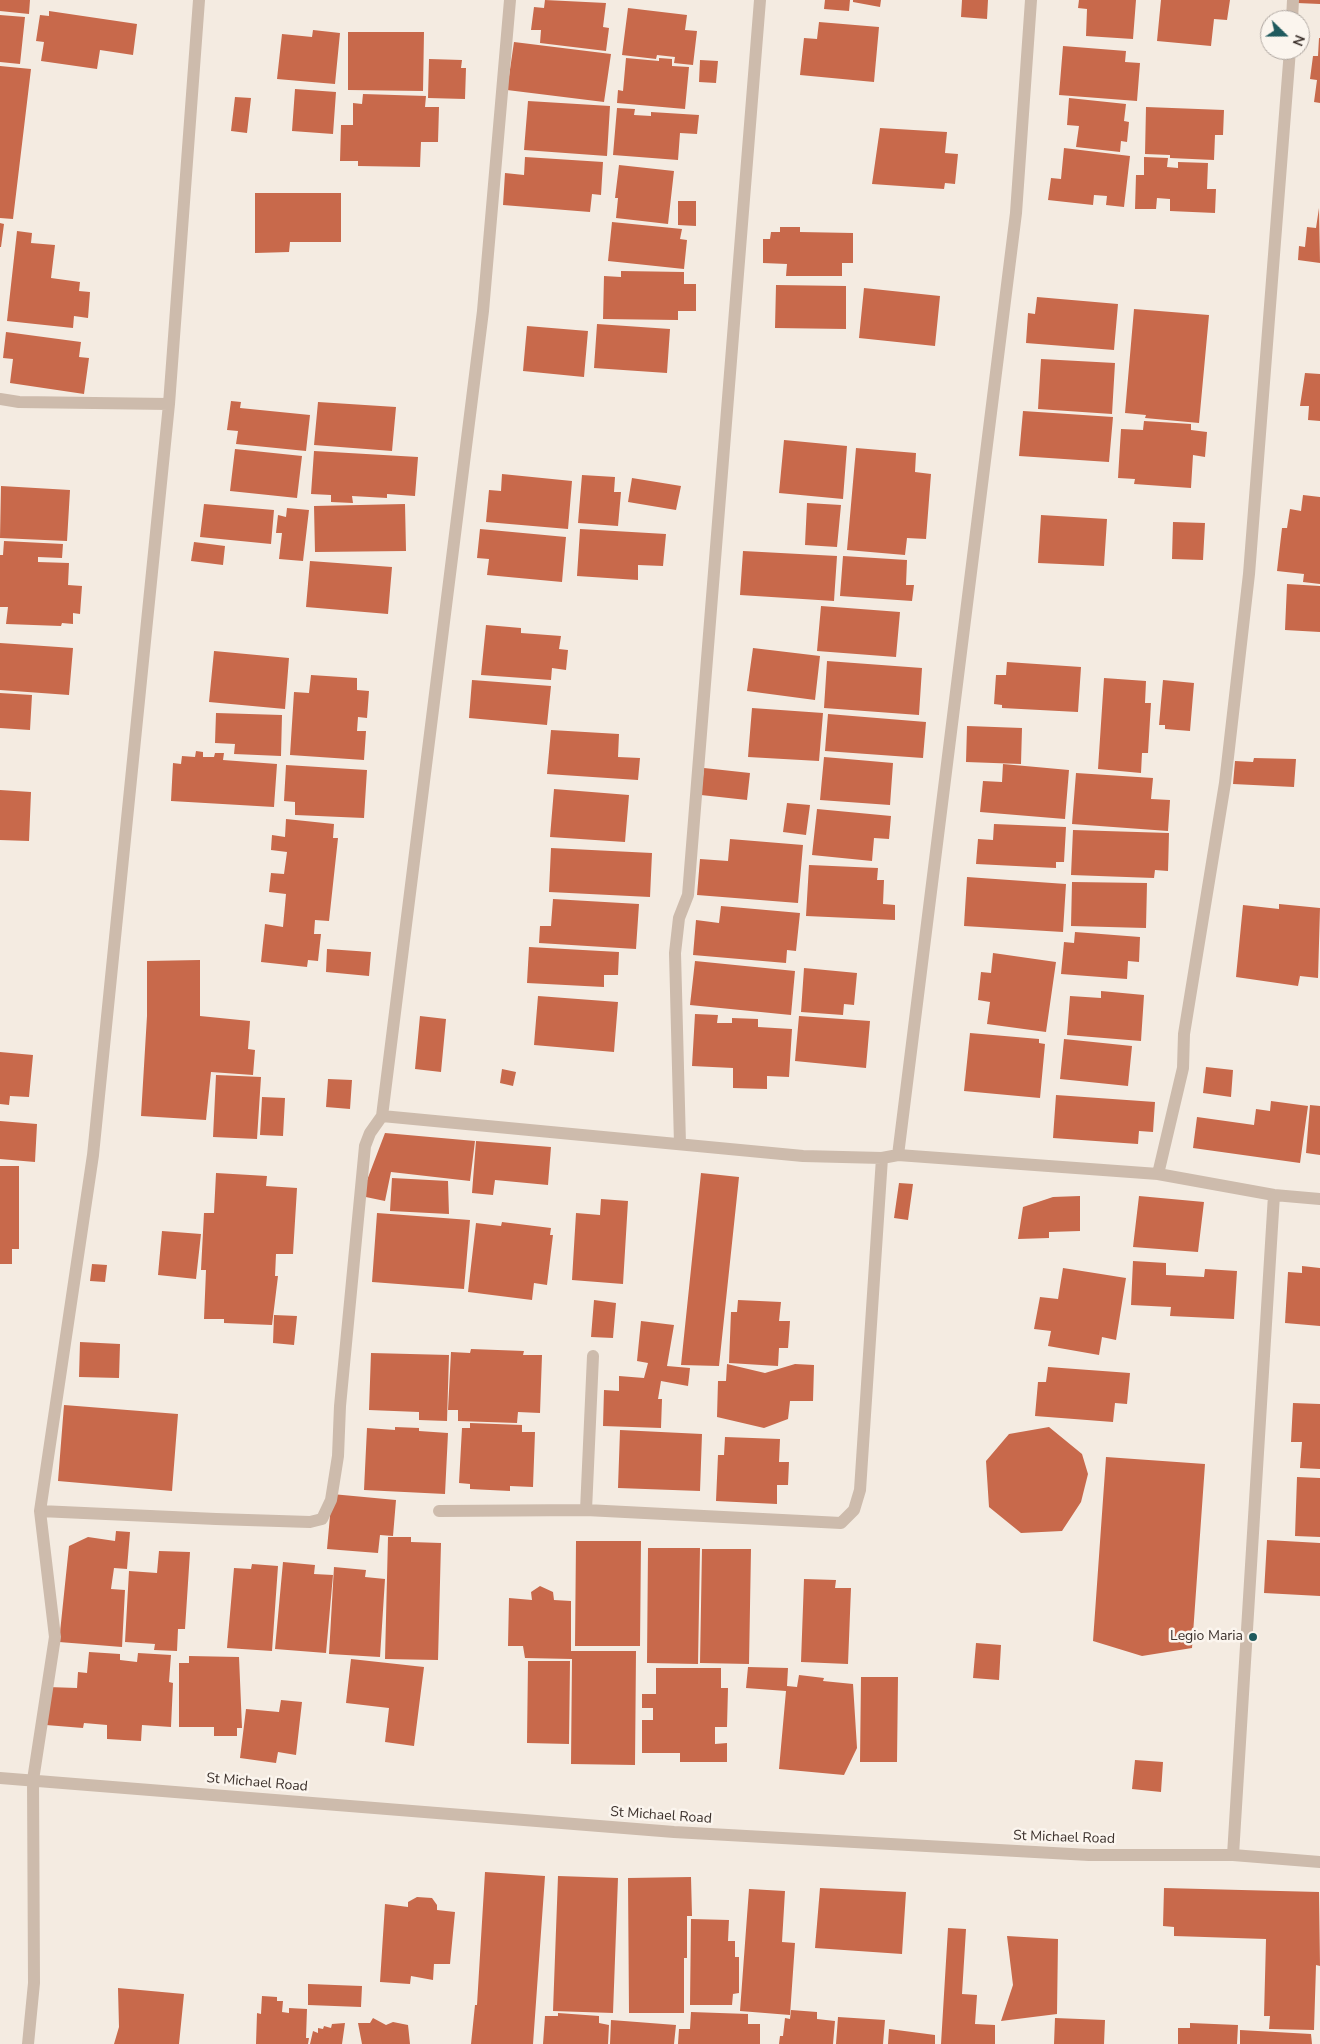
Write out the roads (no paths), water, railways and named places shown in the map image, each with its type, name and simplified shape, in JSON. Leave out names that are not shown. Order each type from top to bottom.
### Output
[{"type":"street","points":[[28,2044],[34,1983],[33,1780],[55,1637],[40,1511],[93,1155],[169,404],[199,0]]},
{"type":"street","points":[[40,1511],[216,1520],[310,1522],[322,1519],[332,1500],[338,1456],[340,1406],[365,1146],[373,1128],[382,1116],[482,311],[510,0]]},
{"type":"street","points":[[680,1144],[675,953],[679,918],[688,894],[760,0]]},
{"type":"street","points":[[898,1155],[1016,212],[1032,0]]},
{"type":"street","points":[[1158,1174],[1183,1068],[1184,1034],[1225,783],[1249,564],[1289,60]]},
{"type":"street","points":[[0,399],[19,402],[169,404]]},
{"type":"street","points":[[382,1116],[803,1156],[882,1158],[898,1155],[1158,1174],[1274,1195],[1320,1199]]},
{"type":"street","points":[[439,1511],[586,1510],[841,1522],[854,1510],[860,1490],[882,1158]]},
{"type":"street","points":[[1233,1855],[1274,1195]]},
{"type":"street","points":[[586,1510],[594,1356]]},
{"type":"street","name":"St Michael Road","points":[[0,1778],[674,1832],[1090,1856],[1233,1855],[1320,1862]]},
{"type":"place","name":"Legio Maria","points":[[1253,1637]]}]
